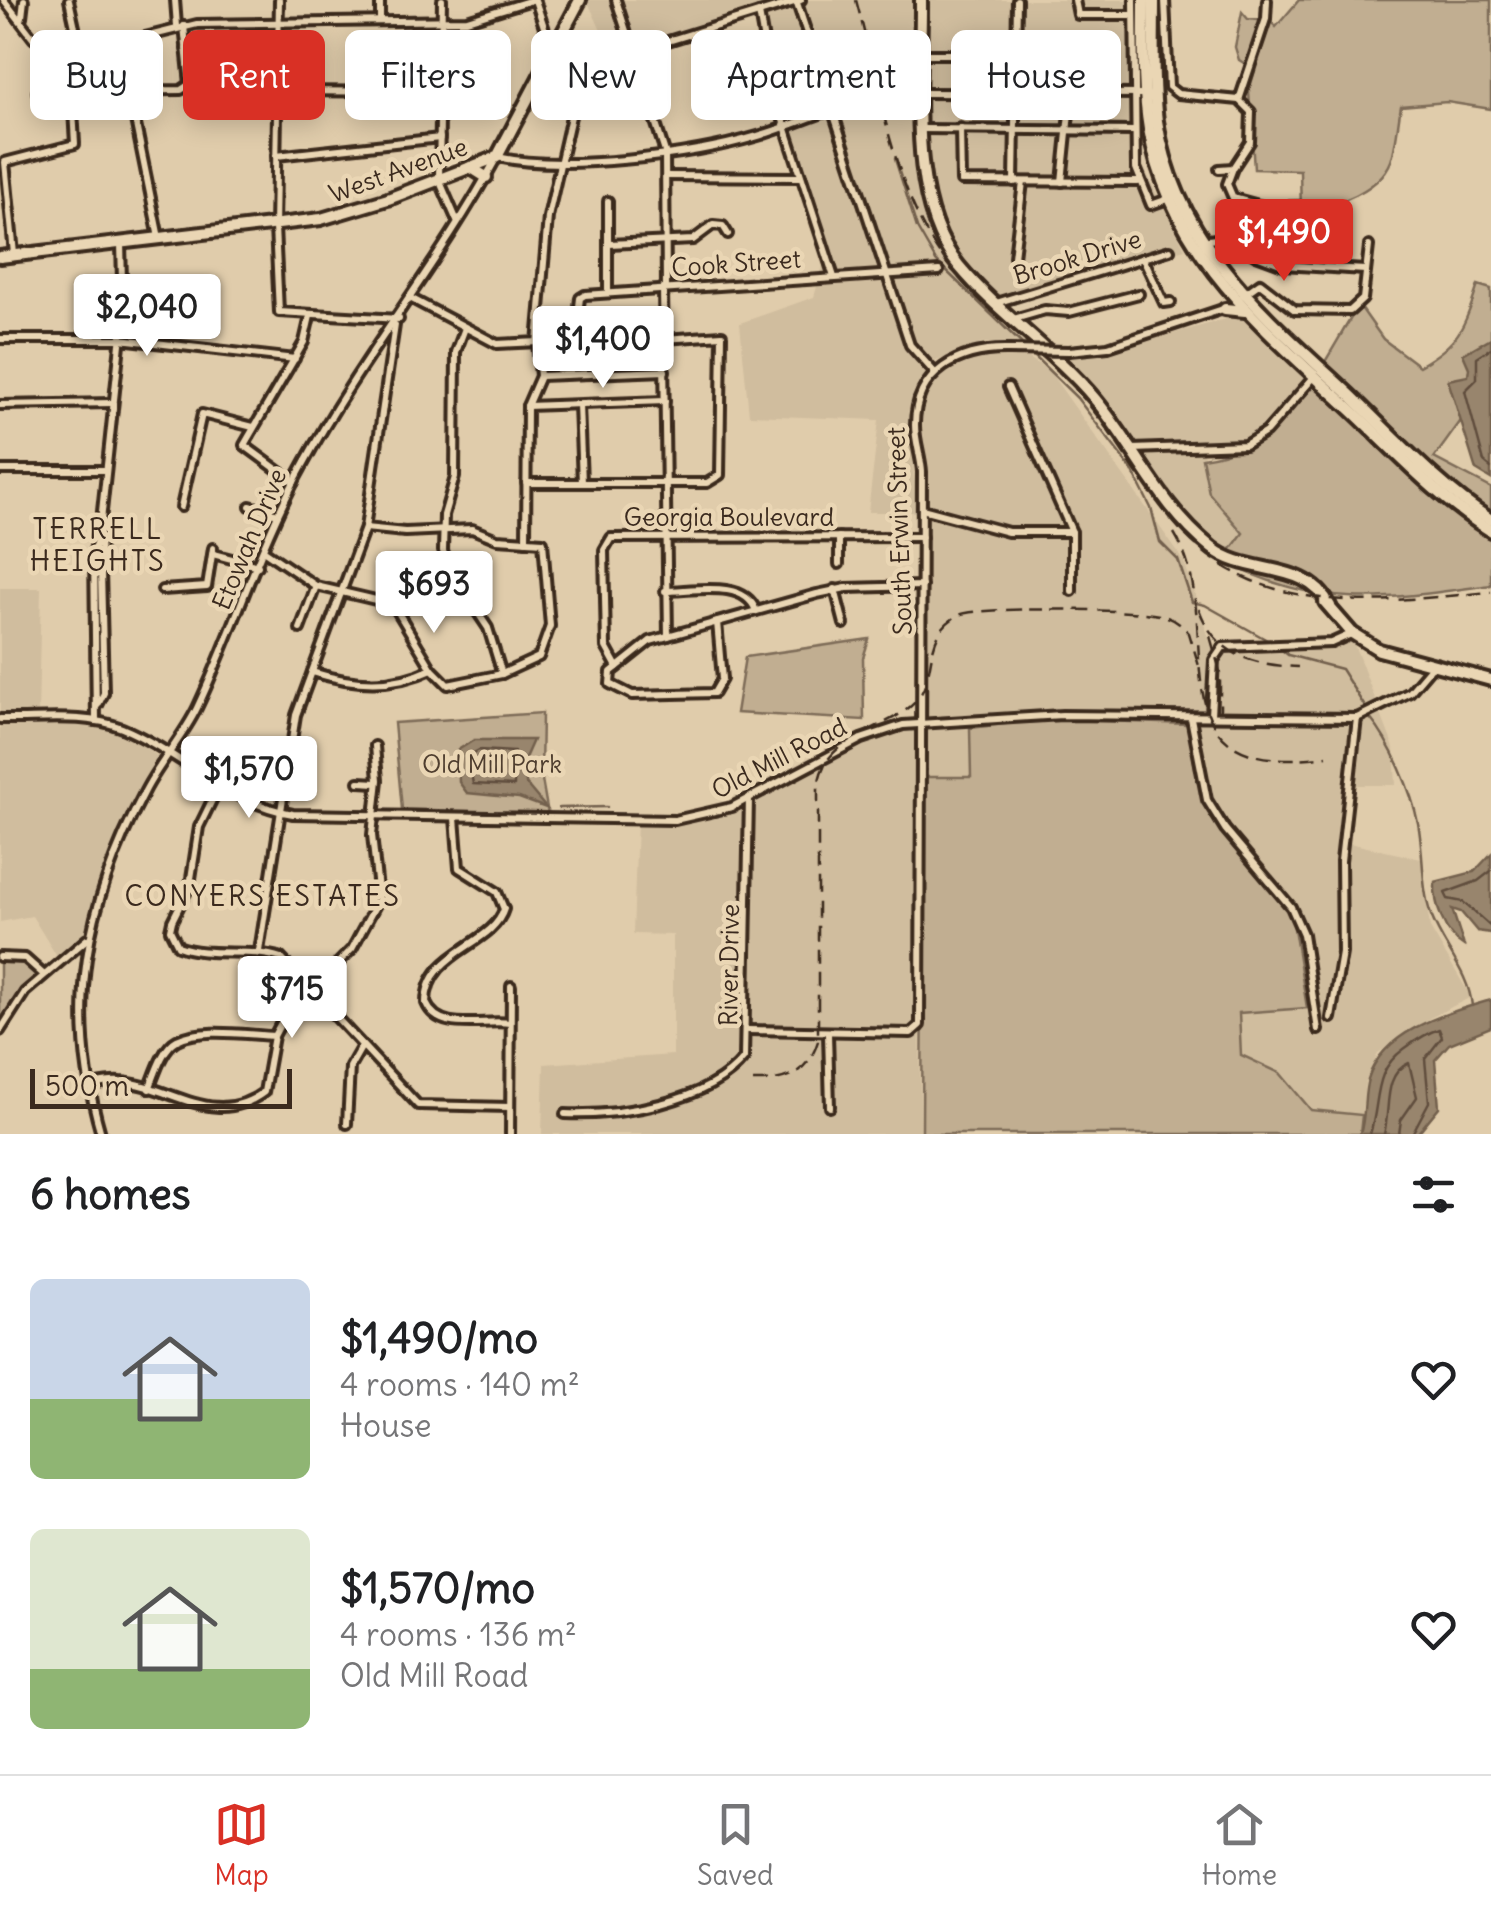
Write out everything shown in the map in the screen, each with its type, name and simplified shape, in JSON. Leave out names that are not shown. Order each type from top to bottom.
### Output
[{"type":"main road","name":"Etowah Drive","points":[[564,30],[580,0]]},
{"type":"main road","points":[[921,0],[922,30]]},
{"type":"main road","points":[[1149,0],[1148,127],[1167,195],[1189,240],[1223,286],[1285,334],[1315,373],[1384,441],[1491,526]]},
{"type":"main road","name":"Etowah Drive","points":[[496,157],[531,92]]},
{"type":"main road","points":[[1150,94],[1162,148],[1183,209],[1250,314],[1373,425],[1400,443],[1442,489]]},
{"type":"main road","points":[[923,120],[925,190],[936,228],[958,264],[1094,398],[1170,508],[1212,548],[1236,563],[1301,577],[1352,633],[1379,650],[1491,680]]},
{"type":"main road","name":"West Avenue","points":[[0,257],[275,227],[352,211],[440,182],[496,157]]},
{"type":"main road","points":[[470,167],[486,177]]},
{"type":"main road","points":[[1167,195],[1210,262],[1240,298]]},
{"type":"main road","points":[[1223,286],[1223,310],[1250,314]]},
{"type":"street","points":[[4,0],[30,30]]},
{"type":"street","points":[[22,18],[24,0]]},
{"type":"street","points":[[69,0],[76,30]]},
{"type":"street","points":[[175,0],[183,38]]},
{"type":"street","points":[[277,30],[279,0]]},
{"type":"street","points":[[380,0],[380,21]]},
{"type":"street","points":[[442,0],[442,30]]},
{"type":"street","points":[[163,31],[180,26],[277,22],[476,19],[533,0],[544,30]]},
{"type":"street","points":[[616,0],[626,30]]},
{"type":"street","points":[[671,40],[798,0],[806,30]]},
{"type":"street","points":[[1016,0],[1017,30]]},
{"type":"street","points":[[1075,0],[1076,14],[1134,15]]},
{"type":"street","points":[[1134,0],[1132,94],[1138,182],[1151,206],[1167,195]]},
{"type":"street","points":[[1165,0],[1169,87],[1178,94],[1240,100],[1251,112],[1250,142],[1227,184],[1233,198],[1266,208],[1299,206]]},
{"type":"street","points":[[1240,100],[1266,19],[1267,0]]},
{"type":"street","points":[[758,13],[761,30]]},
{"type":"street","name":"West Avenue","points":[[1121,94],[1150,94]]},
{"type":"street","points":[[14,256],[3,167],[75,144],[74,120]]},
{"type":"street","points":[[135,120],[159,240]]},
{"type":"street","points":[[258,950],[296,715],[364,528],[397,322],[280,312],[275,120]]},
{"type":"street","points":[[440,120],[440,182],[458,222]]},
{"type":"street","points":[[526,542],[527,406],[540,376],[538,343],[548,217],[572,120]]},
{"type":"street","points":[[655,120],[666,152],[668,636]]},
{"type":"street","points":[[782,120],[834,278]]},
{"type":"street","name":"West Avenue","points":[[496,157],[563,163],[666,152],[744,140],[804,120]]},
{"type":"street","points":[[835,120],[910,344],[935,373]]},
{"type":"street","points":[[1014,257],[1018,182],[1015,120]]},
{"type":"street","points":[[1062,182],[1067,120]]},
{"type":"street","points":[[960,128],[961,181],[1138,182]]},
{"type":"street","points":[[923,129],[1135,131]]},
{"type":"street","points":[[276,156],[440,138]]},
{"type":"street","name":"Etowah Drive","points":[[101,1134],[88,1086],[84,963],[110,861],[197,708],[294,482],[412,299],[496,157]]},
{"type":"street","points":[[1219,169],[1233,168]]},
{"type":"street","points":[[666,176],[800,177]]},
{"type":"street","points":[[575,340],[582,296],[608,293],[608,201]]},
{"type":"street","points":[[609,244],[692,240],[713,225],[723,226],[728,234]]},
{"type":"street","points":[[1202,242],[1225,236],[1283,266],[1366,270]]},
{"type":"street","points":[[96,721],[94,550],[100,530],[120,338],[121,244]]},
{"type":"street","points":[[924,363],[944,365],[968,353],[1108,347],[1223,310],[1260,282],[1295,310],[1347,311],[1360,304],[1369,246]]},
{"type":"street","name":"Brook Drive","points":[[996,303],[1170,250]]},
{"type":"street","points":[[1143,258],[1164,302],[1171,302]]},
{"type":"street","name":"Cook Street","points":[[608,293],[939,271]]},
{"type":"street","points":[[1014,319],[1138,294]]},
{"type":"street","points":[[412,299],[496,344],[722,335],[724,467],[707,482],[526,483]]},
{"type":"street","points":[[294,482],[245,448],[253,427],[295,359],[310,316]]},
{"type":"street","points":[[465,328],[456,355],[455,478],[442,530],[450,571],[488,628],[502,674]]},
{"type":"street","points":[[0,339],[120,338],[295,359]]},
{"type":"street","points":[[924,363],[926,385]]},
{"type":"street","name":"South Erwin Street","points":[[828,1034],[914,1032],[920,1025],[922,466],[914,427],[917,405],[926,385],[944,365]]},
{"type":"street","points":[[540,376],[665,370]]},
{"type":"street","points":[[1130,449],[1244,446],[1266,432],[1315,373]]},
{"type":"street","points":[[1008,387],[1072,532],[1072,591]]},
{"type":"street","points":[[527,406],[665,400]]},
{"type":"street","points":[[0,405],[113,403]]},
{"type":"street","points":[[579,405],[582,483]]},
{"type":"street","points":[[181,507],[202,414],[253,427]]},
{"type":"street","points":[[0,470],[106,470]]},
{"type":"street","points":[[250,506],[278,514]]},
{"type":"street","points":[[922,509],[1008,532],[1072,532]]},
{"type":"street","points":[[264,550],[316,586],[392,604],[440,680],[456,686],[502,674],[539,658],[549,635],[546,545],[498,539],[472,529],[364,528]]},
{"type":"street","name":"Georgia Boulevard","points":[[617,667],[606,645],[605,544],[615,537],[922,538]]},
{"type":"street","points":[[839,537],[840,564]]},
{"type":"street","points":[[162,590],[206,587],[213,551],[258,566]]},
{"type":"street","points":[[300,629],[316,586]]},
{"type":"street","points":[[718,622],[722,679],[712,694],[623,694],[608,680],[640,646],[668,636],[835,589],[922,586]]},
{"type":"street","points":[[835,589],[844,624]]},
{"type":"street","points":[[665,591],[738,592],[751,599],[756,611]]},
{"type":"street","points":[[1211,715],[1214,660],[1223,647],[1331,644],[1352,633]]},
{"type":"street","points":[[1331,1018],[1342,953],[1341,861],[1357,718],[1410,692],[1433,665]]},
{"type":"street","points":[[312,672],[341,681],[371,683],[410,680],[432,669]]},
{"type":"street","name":"Old Mill Road","points":[[0,719],[96,721],[124,729],[220,786],[280,812],[675,820],[734,806],[868,736],[922,722],[992,722],[1062,715],[1357,718]]},
{"type":"street","points":[[1191,718],[1207,800],[1225,828],[1291,907],[1303,934],[1318,1030]]},
{"type":"street","points":[[88,1086],[120,1082],[196,1104],[252,1101],[264,1092],[274,1036],[295,1003],[352,950],[379,899],[373,816],[378,783],[375,746]]},
{"type":"street","points":[[359,782],[378,783]]},
{"type":"street","points":[[220,786],[200,827],[194,874],[170,930],[178,946],[189,950],[258,950],[281,958],[418,1105],[510,1107]]},
{"type":"street","name":"River Drive","points":[[565,1114],[648,1108],[714,1081],[744,1058],[748,1030],[749,798]]},
{"type":"street","points":[[734,806],[750,818]]},
{"type":"street","points":[[455,818],[459,868],[497,892],[504,909],[496,928],[451,956],[431,983],[426,1003],[435,1017],[446,1022],[510,1023]]},
{"type":"street","points":[[0,1031],[15,1004],[88,938]]},
{"type":"street","points":[[72,954],[84,963]]},
{"type":"street","points":[[0,957],[26,958],[44,976]]},
{"type":"street","points":[[62,962],[84,963]]},
{"type":"street","points":[[510,1134],[512,986]]},
{"type":"street","points":[[748,1030],[828,1034],[830,1107]]},
{"type":"street","points":[[149,1089],[166,1052],[177,1040],[213,1035],[274,1036]]},
{"type":"street","points":[[347,1124],[350,1067],[362,1046]]},
{"type":"shaded area","points":[[587,0],[1131,0],[1133,147],[1185,249],[991,301],[1037,344],[984,343],[934,362],[914,391],[908,414],[918,512],[868,512],[879,420],[749,415],[740,323],[814,297],[824,262],[789,161],[780,120],[931,120],[931,30],[759,30],[756,18],[717,30],[691,30],[691,38],[671,44],[671,30],[601,30]]},
{"type":"shaded area","points":[[1241,315],[1297,359],[1307,377],[1267,427],[1234,445],[1133,444],[1060,357],[1101,353]]},
{"type":"shaded area","points":[[970,352],[1029,358],[1049,371],[1184,561],[1213,651],[1224,641],[1352,639],[1394,748],[1396,785],[1356,785],[1349,843],[1421,859],[1430,928],[1471,997],[1430,1018],[1378,1053],[1365,1083],[1362,1115],[1311,1110],[1258,1061],[1241,1055],[1239,1013],[1306,1008],[1304,973],[1292,916],[1215,818],[1197,781],[1188,724],[1215,714],[927,718],[927,485],[922,414],[928,393],[940,375]]},
{"type":"shaded area","points":[[1203,452],[1209,493],[1243,534],[1227,552],[1185,520],[1138,453]]},
{"type":"shaded area","points":[[0,588],[41,588],[38,716],[0,715]]},
{"type":"shaded area","points":[[0,723],[96,724],[121,731],[159,757],[108,861],[83,940],[59,960],[32,916],[0,922]]},
{"type":"shaded area","points":[[917,728],[921,1134],[542,1134],[544,1064],[673,1055],[673,935],[633,934],[637,823],[683,825],[737,811],[746,815],[751,879],[754,802],[886,732]]},
{"type":"shaded area","points":[[970,728],[971,777],[924,777],[927,729]]},
{"type":"green space","points":[[1299,0],[1491,0],[1491,109],[1447,102],[1401,106],[1393,154],[1380,178],[1342,201],[1301,211],[1300,170],[1254,169],[1249,91],[1255,70],[1239,60],[1235,47],[1242,12],[1248,19],[1270,21],[1276,27]]},
{"type":"green space","points":[[1478,285],[1491,289],[1491,379],[1434,458],[1491,488],[1491,585],[1385,597],[1324,595],[1259,577],[1222,561],[1243,533],[1209,493],[1202,458],[1232,451],[1258,439],[1279,422],[1314,380],[1359,305],[1383,339],[1419,366],[1452,342],[1469,313]]},
{"type":"green space","points":[[869,639],[863,658],[864,720],[736,713],[745,657]]},
{"type":"green space","name":"Old Mill Park","points":[[542,713],[541,774],[548,814],[402,809],[394,723]]},
{"type":"green space","points":[[1048,719],[1188,724],[1197,781],[1215,818],[1292,916],[1307,1008],[1239,1013],[1241,1055],[1280,1073],[1311,1110],[1362,1115],[1360,1134],[922,1134],[924,777],[971,777],[970,728]]},
{"type":"green space","points":[[0,959],[25,960],[40,974],[17,996],[0,1025]]},
{"type":"water","points":[[1491,338],[1491,479],[1476,470],[1448,380],[1468,376],[1463,354]]},
{"type":"water","points":[[474,740],[533,740],[525,758],[526,784],[546,808],[519,798],[467,793],[459,782],[458,750]]},
{"type":"water","points":[[1491,854],[1491,933],[1477,931],[1461,912],[1452,909],[1464,946],[1442,918],[1435,882],[1474,872]]},
{"type":"water","points":[[1491,1000],[1491,1027],[1449,1044],[1435,1060],[1439,1107],[1417,1134],[1360,1134],[1368,1079],[1387,1048],[1419,1026]]},
{"type":"waterway","points":[[895,159],[917,228],[936,261],[1024,346]]},
{"type":"waterway","points":[[1030,352],[1077,398],[1132,470],[1151,508],[1160,542],[1178,560],[1192,602],[1205,605],[1269,641]]},
{"type":"waterway","points":[[1278,647],[1288,655],[1341,669],[1367,710]]},
{"type":"waterway","points":[[1370,718],[1393,754],[1411,797],[1420,834],[1428,904],[1466,982],[1472,1006]]},
{"type":"waterway","points":[[559,808],[607,807]]},
{"type":"railway","points":[[856,0],[901,172],[936,249],[970,290],[1091,407],[1149,491],[1193,542],[1219,563],[1250,580],[1309,596],[1369,601],[1491,592]]},
{"type":"railway","points":[[1174,533],[1190,570],[1202,690],[1212,722],[1232,746],[1269,758],[1327,756]]},
{"type":"railway","points":[[1199,609],[1215,638],[1238,655],[1266,664],[1298,667]]},
{"type":"railway","points":[[753,1081],[794,1074],[808,1061],[818,1041],[818,787],[822,770],[841,746],[911,706],[926,684],[934,646],[947,624],[959,615],[996,610],[1094,610],[1164,616],[1189,633],[1199,666]]},
{"type":"railway","points":[[1210,636],[1220,671],[1220,710]]},
{"type":"district","name":"TERRELL HEIGHTS","points":[[98,545]]},
{"type":"district","name":"CONYERS ESTATES","points":[[263,896]]}]
